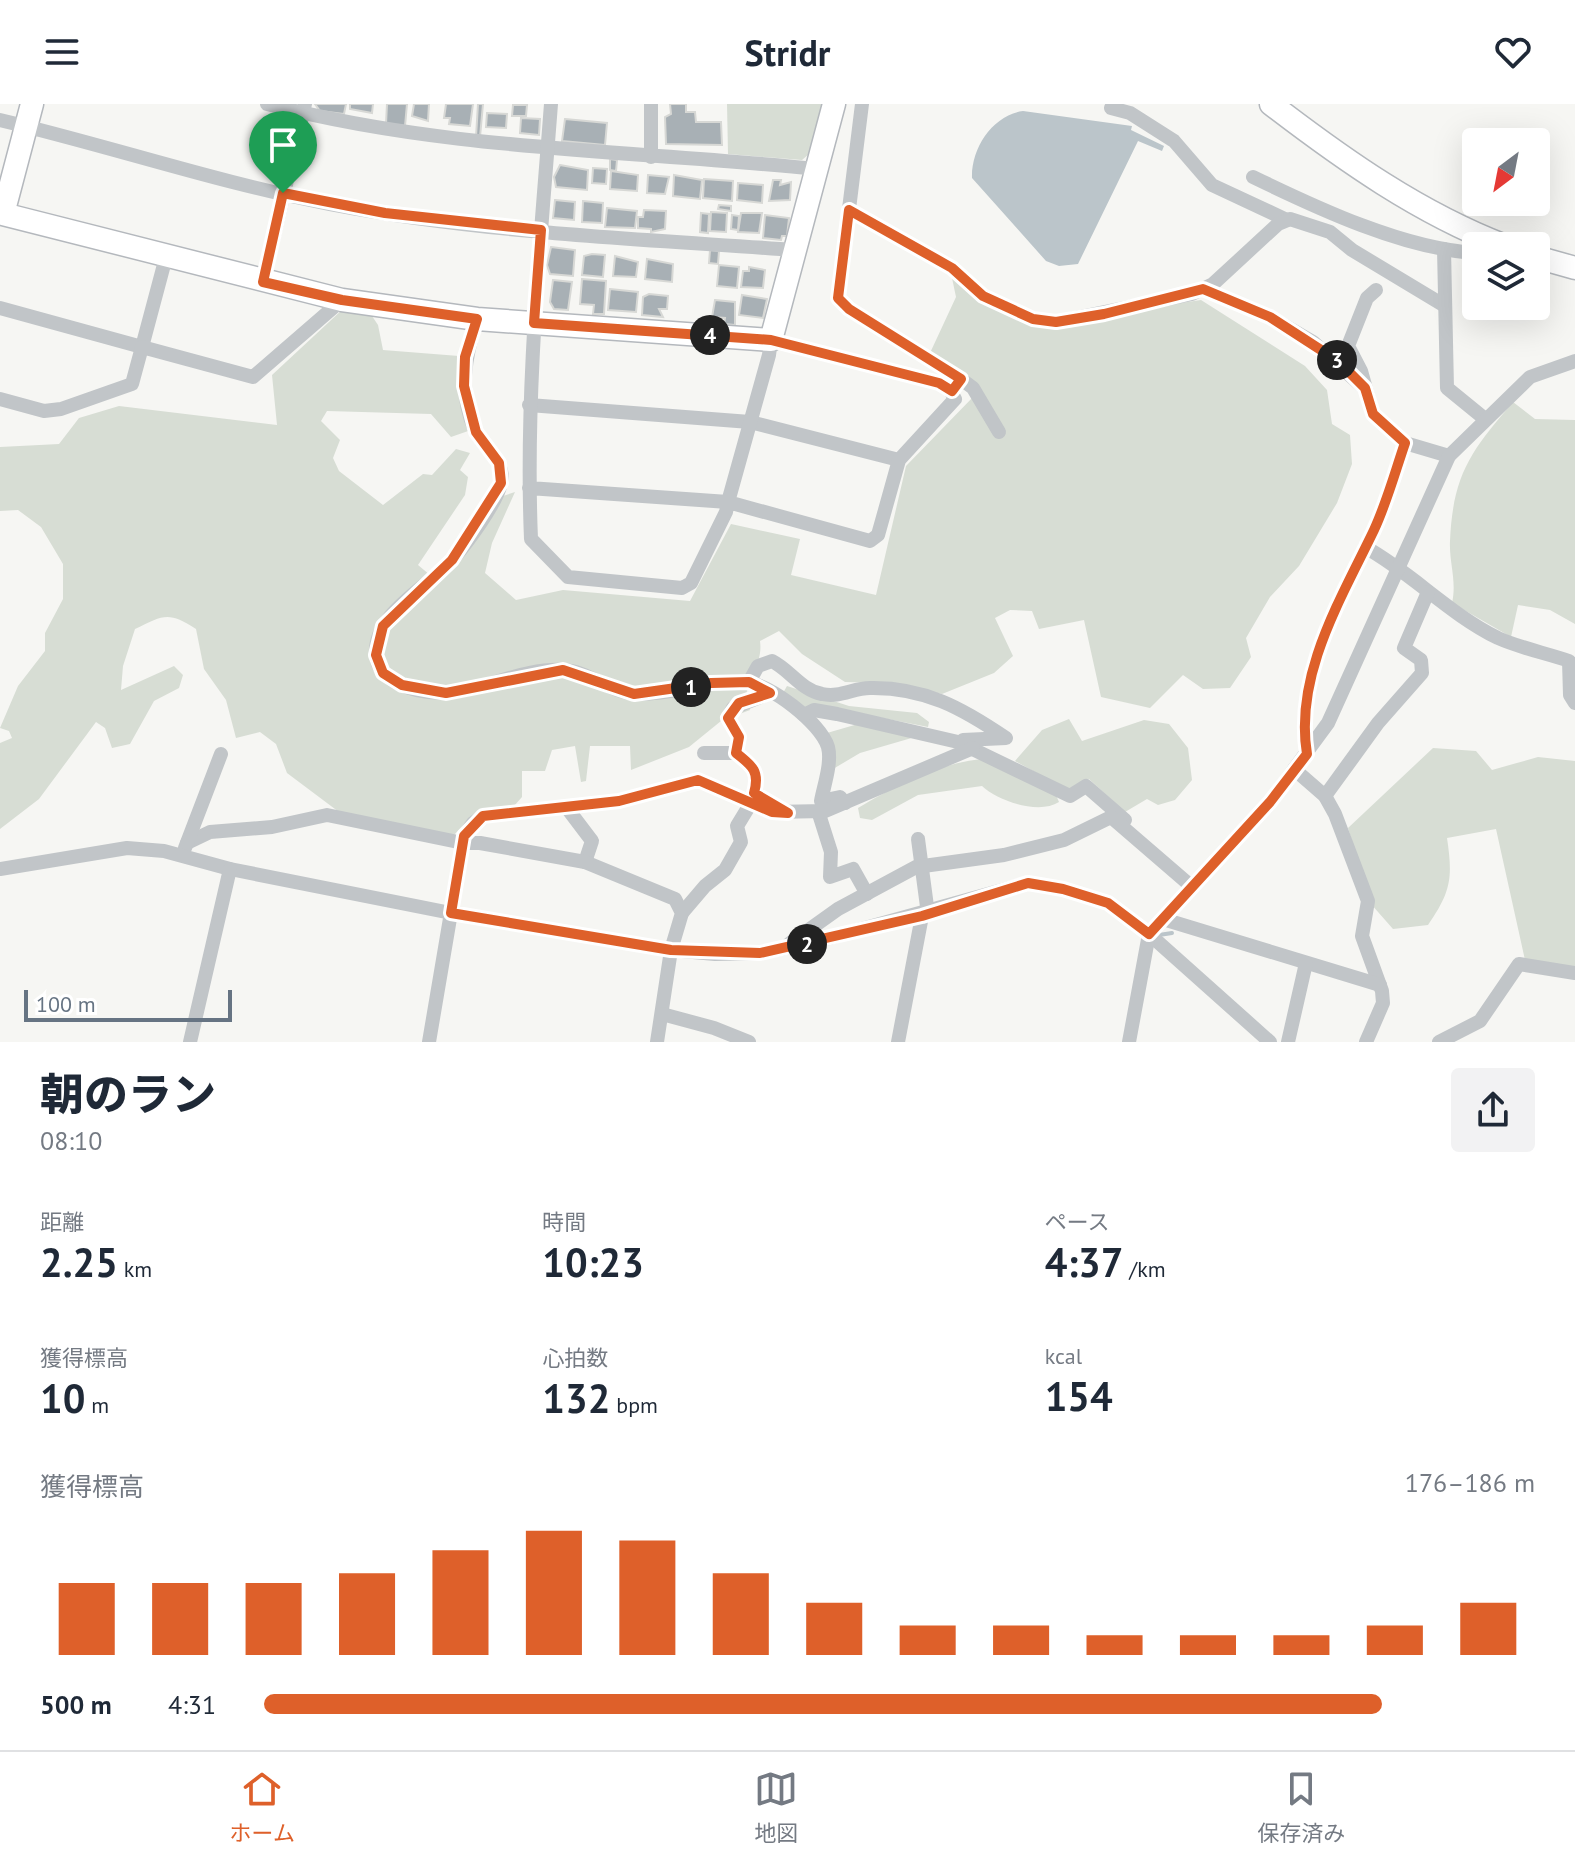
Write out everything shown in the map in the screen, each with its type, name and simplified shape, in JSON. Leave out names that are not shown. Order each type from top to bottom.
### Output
[{"type":"street","points":[[267,104],[434,137],[548,149],[817,169]]},
{"type":"street","points":[[551,104],[529,405],[531,539],[568,577],[682,588],[691,583],[728,502],[834,104]]},
{"type":"street","points":[[651,104],[651,157]]},
{"type":"street","points":[[862,104],[838,298],[956,385]]},
{"type":"street","points":[[1271,104],[1393,190],[1465,232]]},
{"type":"street","points":[[1111,108],[1130,113],[1174,141],[1212,185],[1287,220],[1301,220],[1330,232],[1352,250],[1445,306]]},
{"type":"street","points":[[263,282],[304,109]]},
{"type":"street","points":[[0,120],[29,115],[283,193],[398,215],[795,250]]},
{"type":"street","points":[[29,115],[1,217],[342,300],[477,319],[771,340],[939,383],[973,388],[999,432]]},
{"type":"street","points":[[1253,177],[1327,212],[1444,249],[1462,248]]},
{"type":"street","points":[[849,210],[952,268],[983,296],[1033,319],[1056,322],[1104,314],[1203,289],[1213,284],[1287,220]]},
{"type":"street","points":[[1444,249],[1447,388],[1485,419]]},
{"type":"street","points":[[0,399],[44,411],[61,409],[132,384],[166,257]]},
{"type":"street","points":[[1550,261],[1575,268]]},
{"type":"street","points":[[1203,289],[1270,317],[1313,342],[1365,388]]},
{"type":"street","points":[[1376,290],[1367,298],[1348,346],[1373,414],[1405,443],[1449,456]]},
{"type":"street","points":[[0,308],[253,377],[342,300]]},
{"type":"street","points":[[477,319],[465,357],[464,386],[476,432],[499,463],[501,483],[452,560],[383,626],[376,655],[383,673],[402,685],[446,693],[563,670],[634,694],[711,683],[749,682],[804,715],[827,746],[821,801],[840,797],[845,803]]},
{"type":"street","points":[[1129,1042],[1149,934],[1270,802],[1328,723],[1449,456],[1530,377],[1575,361]]},
{"type":"street","points":[[529,488],[728,502],[870,541],[878,535],[899,460],[953,404],[956,385]]},
{"type":"street","points":[[529,405],[750,422],[899,460]]},
{"type":"street","points":[[1307,754],[1303,701],[1327,633],[1365,547],[1405,443]]},
{"type":"street","points":[[1365,547],[1399,566],[1428,592],[1499,638],[1569,661],[1570,695],[1575,703]]},
{"type":"street","points":[[1325,796],[1378,723],[1422,673],[1421,660],[1404,648],[1428,592]]},
{"type":"street","points":[[749,682],[758,666],[772,661],[811,691],[824,695],[841,695],[864,688],[922,692],[962,708],[1006,738],[958,742]]},
{"type":"street","points":[[736,753],[739,737],[728,718],[733,708],[770,693]]},
{"type":"street","points":[[804,715],[814,710],[837,714],[958,742],[1070,796],[1086,786],[1193,883]]},
{"type":"street","points":[[429,1042],[463,843],[473,823],[483,816],[619,801],[698,780],[772,812],[818,811],[845,803],[973,748]]},
{"type":"street","points":[[704,753],[736,753],[755,768],[758,778],[754,793],[788,813]]},
{"type":"street","points":[[184,850],[221,754]]},
{"type":"street","points":[[1294,769],[1325,796],[1368,901],[1362,936],[1380,985],[1383,1003],[1366,1042]]},
{"type":"street","points":[[657,1042],[671,950],[682,913],[690,901],[725,870],[741,842],[737,826],[751,803]]},
{"type":"street","points":[[567,808],[592,841],[585,862]]},
{"type":"street","points":[[818,811],[831,852],[830,877],[853,869],[867,894]]},
{"type":"street","points":[[184,850],[210,832],[272,827],[327,815],[463,843],[550,854],[585,862],[675,899],[682,913]]},
{"type":"street","points":[[782,949],[867,894],[923,866],[1004,855],[1064,840],[1111,817],[1193,883]]},
{"type":"street","points":[[898,1042],[925,915],[923,866],[918,839]]},
{"type":"street","points":[[0,869],[127,848],[184,850],[230,869],[451,913],[671,950],[715,954],[782,949],[925,915],[1028,883],[1063,889],[1108,903],[1149,934],[1270,1042]]},
{"type":"street","points":[[190,1042],[230,869]]},
{"type":"street","points":[[1163,919],[1380,985]]},
{"type":"street","points":[[1288,1042],[1306,963]]},
{"type":"street","points":[[1439,1042],[1480,1021],[1519,964],[1575,973]]},
{"type":"street","points":[[662,1014],[714,1028],[749,1042]]},
{"type":"shaded area","points":[[727,104],[822,104],[809,154],[802,160],[728,154]]},
{"type":"shaded area","points":[[1023,111],[1132,126],[1131,130],[1164,146],[1162,151],[1138,141],[1078,264],[1059,266],[1046,261],[972,178],[975,155],[986,135],[1002,119]]},
{"type":"shaded area","points":[[952,278],[973,294],[1033,325],[1201,300],[1305,366],[1327,390],[1332,424],[1350,435],[1352,464],[1337,503],[1299,566],[1270,597],[1246,638],[1251,657],[1230,688],[1203,689],[1183,675],[1150,708],[1101,697],[1084,620],[1039,629],[1032,611],[1010,610],[995,618],[1013,656],[994,673],[942,694],[890,683],[845,682],[802,654],[779,631],[760,641],[758,660],[747,689],[750,710],[721,721],[689,747],[631,770],[630,746],[590,746],[586,781],[581,782],[575,746],[552,750],[545,771],[522,771],[522,797],[514,806],[467,821],[454,835],[339,812],[287,773],[276,744],[260,732],[236,738],[226,700],[204,669],[196,629],[179,619],[166,617],[135,629],[123,666],[121,690],[174,666],[183,675],[179,688],[154,701],[130,744],[112,748],[105,728],[96,722],[39,799],[0,829],[0,743],[12,738],[9,731],[0,728],[18,686],[45,651],[45,633],[63,599],[63,564],[41,527],[18,510],[0,511],[0,447],[59,444],[79,418],[119,406],[277,425],[272,375],[343,309],[370,313],[378,325],[383,350],[459,356],[459,383],[471,430],[451,437],[431,414],[327,411],[321,421],[340,440],[333,458],[339,471],[383,505],[423,474],[432,475],[456,449],[470,453],[460,470],[468,477],[465,495],[418,565],[436,580],[503,496],[515,492],[492,543],[485,573],[516,600],[563,590],[690,601],[731,524],[800,539],[791,575],[876,595],[906,466],[974,396],[930,353],[956,297]]},
{"type":"shaded area","points":[[1513,402],[1535,419],[1575,420],[1575,624],[1550,610],[1518,605],[1511,637],[1452,603],[1454,587],[1450,541],[1460,480],[1475,450]]},
{"type":"shaded area","points":[[787,686],[849,706],[917,713],[929,722],[928,727],[817,705],[805,708],[783,693]]},
{"type":"shaded area","points":[[1069,719],[1082,741],[1144,720],[1169,724],[1188,748],[1192,780],[1175,800],[1158,805],[1147,799],[1125,812],[1089,779],[1068,790],[1015,761],[1042,730]]},
{"type":"shaded area","points":[[858,724],[915,737],[860,753],[833,769],[827,733]]},
{"type":"shaded area","points":[[1433,748],[1476,751],[1492,770],[1538,757],[1575,761],[1575,969],[1525,960],[1496,829],[1447,838],[1450,874],[1446,894],[1428,925],[1393,929],[1371,904],[1348,828]]},
{"type":"shaded area","points":[[983,759],[1056,795],[1059,802],[1051,806],[1030,807],[998,797],[982,786],[918,795],[872,820],[860,818],[858,808],[902,784],[951,765]]},
{"type":"building","points":[[315,104],[346,104],[344,114],[320,111]]},
{"type":"building","points":[[350,104],[373,104],[372,113],[350,109]]},
{"type":"building","points":[[387,104],[407,104],[405,126],[386,124]]},
{"type":"building","points":[[414,104],[429,104],[428,121],[412,116]]},
{"type":"building","points":[[446,104],[473,104],[470,126],[449,124],[450,118],[444,118]]},
{"type":"building","points":[[478,104],[483,104],[480,137],[476,137]]},
{"type":"building","points":[[670,104],[686,104],[686,112],[695,112],[696,122],[721,122],[722,145],[666,144],[665,117],[671,114]]},
{"type":"building","points":[[513,105],[527,105],[526,116],[512,116]]},
{"type":"building","points":[[487,113],[507,114],[506,128],[486,127]]},
{"type":"building","points":[[521,118],[540,119],[539,135],[520,133]]},
{"type":"building","points":[[565,119],[607,123],[605,145],[562,141]]},
{"type":"building","points":[[610,159],[617,160],[616,171],[610,170]]},
{"type":"building","points":[[560,165],[588,170],[587,190],[556,187],[554,177]]},
{"type":"building","points":[[593,168],[607,169],[606,184],[592,183]]},
{"type":"building","points":[[611,171],[638,175],[637,191],[610,189]]},
{"type":"building","points":[[648,175],[669,177],[665,194],[647,193]]},
{"type":"building","points":[[674,175],[702,180],[700,199],[673,196]]},
{"type":"building","points":[[704,179],[733,181],[732,201],[703,198]]},
{"type":"building","points":[[773,180],[781,180],[780,185],[791,182],[790,200],[769,201]]},
{"type":"building","points":[[738,183],[763,185],[762,203],[737,200]]},
{"type":"building","points":[[555,200],[575,202],[574,220],[553,218]]},
{"type":"building","points":[[583,201],[603,203],[602,223],[582,222]]},
{"type":"building","points":[[719,205],[731,206],[731,211],[718,209]]},
{"type":"building","points":[[607,208],[637,211],[635,228],[605,227]]},
{"type":"building","points":[[644,210],[666,211],[665,229],[651,232],[651,229],[638,228],[638,217],[643,217]]},
{"type":"building","points":[[711,212],[727,213],[726,232],[710,231]]},
{"type":"building","points":[[701,213],[709,214],[708,233],[700,232]]},
{"type":"building","points":[[741,213],[762,213],[759,233],[738,232]]},
{"type":"building","points":[[732,215],[739,216],[738,230],[731,229]]},
{"type":"building","points":[[765,215],[789,218],[787,236],[782,236],[781,240],[763,238]]},
{"type":"building","points":[[551,247],[575,250],[573,276],[550,274],[547,265]]},
{"type":"building","points":[[710,250],[719,251],[718,264],[709,263]]},
{"type":"building","points":[[605,255],[603,277],[582,275],[584,256]]},
{"type":"building","points":[[615,256],[638,262],[636,277],[613,276]]},
{"type":"building","points":[[647,259],[673,264],[672,282],[645,279]]},
{"type":"building","points":[[719,265],[739,267],[737,288],[717,286]]},
{"type":"building","points":[[749,267],[765,270],[763,288],[741,287],[743,271],[749,271]]},
{"type":"building","points":[[582,279],[606,281],[604,314],[593,314],[594,305],[580,304]]},
{"type":"building","points":[[553,280],[572,282],[568,310],[554,309],[550,302]]},
{"type":"building","points":[[610,289],[638,292],[636,312],[608,310]]},
{"type":"building","points":[[649,294],[668,296],[667,309],[659,309],[663,317],[642,315],[643,297]]},
{"type":"building","points":[[742,295],[767,299],[763,318],[739,315]]},
{"type":"building","points":[[715,300],[735,302],[735,325],[724,324],[725,318],[712,317]]},
{"type":"waterway","points":[[1159,935],[1172,933]]},
{"type":"route","points":[[283,193],[438,221],[541,230],[534,323],[771,340],[939,383],[952,391],[961,379],[849,309],[838,298],[849,210],[952,268],[965,283],[983,296],[1033,319],[1056,322],[1104,314],[1203,289],[1270,317],[1338,361],[1365,388],[1373,414],[1405,443],[1375,527],[1327,633],[1303,701],[1307,754],[1270,802],[1195,880],[1149,934],[1108,903],[1063,889],[1028,883],[922,916],[760,953],[715,954],[671,950],[451,913],[464,836],[473,823],[483,816],[586,807],[698,780],[772,812],[788,813],[754,793],[758,778],[755,768],[736,753],[739,737],[736,727],[728,718],[739,703],[770,693],[749,682],[711,683],[657,694],[634,694],[618,691],[576,672],[549,670],[446,693],[402,685],[383,673],[376,655],[383,626],[452,560],[501,483],[499,463],[476,432],[464,386],[465,357],[477,319],[342,300],[263,282],[283,193]]}]
